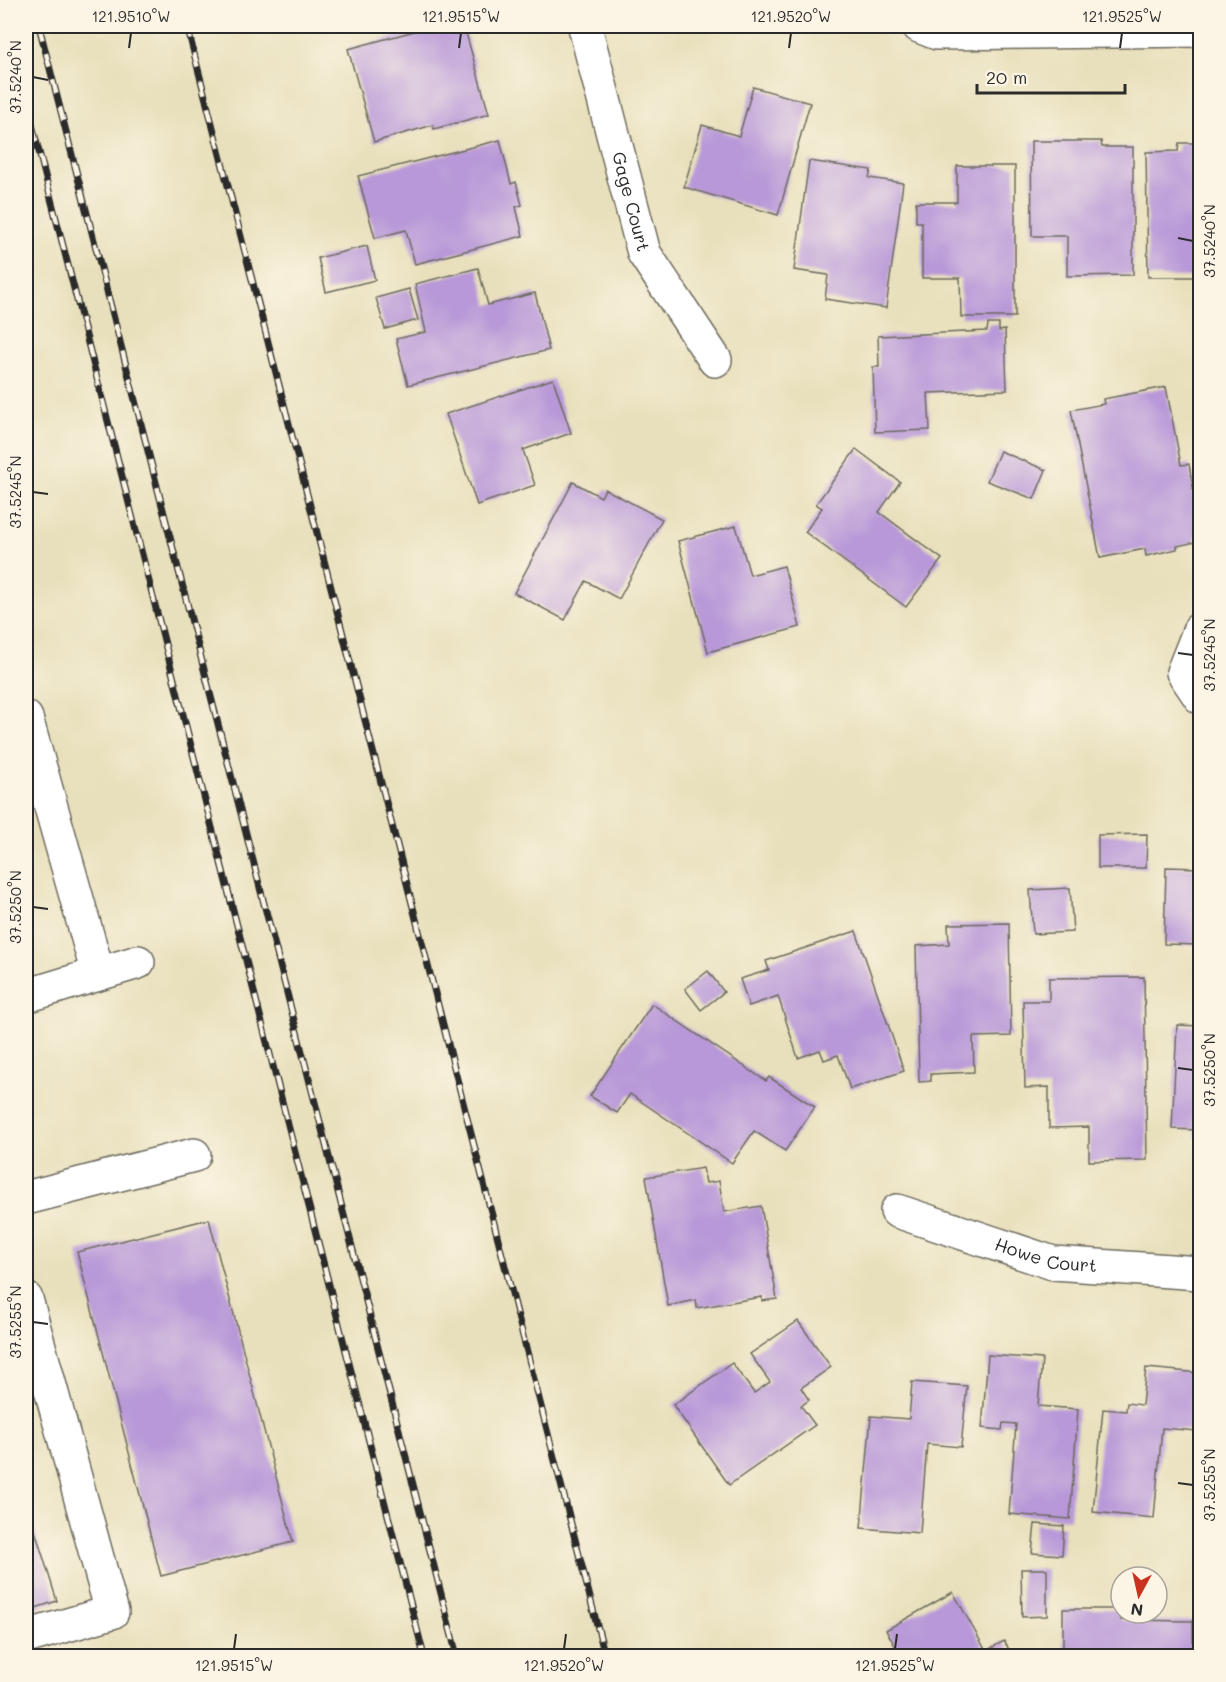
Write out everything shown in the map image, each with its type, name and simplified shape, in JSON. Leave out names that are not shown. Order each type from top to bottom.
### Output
[{"type":"street","name":"Gage Court","points":[[586,26],[644,253],[715,360]]},
{"type":"street","points":[[919,26],[937,33],[1200,30]]},
{"type":"street","points":[[1200,629],[1183,672],[1200,697]]},
{"type":"street","points":[[26,718],[98,974]]},
{"type":"street","points":[[26,996],[138,962]]},
{"type":"street","points":[[26,1197],[194,1155]]},
{"type":"street","name":"Howe Court","points":[[897,1211],[1053,1263],[1200,1272]]},
{"type":"street","points":[[26,1299],[112,1612],[26,1637]]},
{"type":"building","points":[[433,26],[464,26],[489,114],[434,129],[433,125],[374,142],[348,49]]},
{"type":"building","points":[[753,87],[810,103],[778,215],[684,187],[702,125],[739,136]]},
{"type":"building","points":[[500,140],[511,184],[516,182],[522,205],[516,207],[523,236],[415,264],[406,230],[375,238],[358,176]]},
{"type":"building","points":[[1031,141],[1101,141],[1102,147],[1133,147],[1133,275],[1067,276],[1067,236],[1032,236]]},
{"type":"building","points":[[1179,143],[1200,143],[1200,277],[1148,277],[1146,152],[1178,151]]},
{"type":"building","points":[[809,161],[871,170],[869,178],[903,183],[886,308],[825,299],[828,275],[794,270]]},
{"type":"building","points":[[957,166],[1015,166],[1015,317],[961,317],[960,278],[922,278],[922,222],[916,222],[916,202],[957,202]]},
{"type":"building","points":[[367,246],[375,280],[326,292],[318,258]]},
{"type":"building","points":[[478,268],[488,305],[535,293],[549,350],[408,385],[396,339],[426,332],[415,284]]},
{"type":"building","points":[[409,289],[418,320],[385,329],[376,298]]},
{"type":"building","points":[[988,324],[999,324],[999,331],[1005,330],[1007,390],[928,393],[930,430],[875,432],[873,367],[879,367],[878,336],[987,331]]},
{"type":"building","points":[[553,379],[571,433],[523,450],[535,485],[477,505],[446,414]]},
{"type":"building","points":[[1166,387],[1181,465],[1189,464],[1200,537],[1195,538],[1196,542],[1177,546],[1177,549],[1146,556],[1145,549],[1100,558],[1071,410],[1104,404],[1103,399]]},
{"type":"building","points":[[856,449],[900,482],[879,512],[942,559],[906,607],[805,532],[822,508],[816,504]]},
{"type":"building","points":[[1000,451],[1046,470],[1034,499],[987,481]]},
{"type":"building","points":[[573,482],[601,497],[605,489],[662,519],[619,599],[586,581],[565,620],[514,593]]},
{"type":"building","points":[[736,526],[750,575],[784,566],[800,627],[708,652],[678,541]]},
{"type":"building","points":[[1147,834],[1146,868],[1098,868],[1098,835]]},
{"type":"building","points":[[1166,867],[1200,868],[1200,945],[1164,944]]},
{"type":"building","points":[[1070,888],[1073,932],[1033,934],[1030,890]]},
{"type":"building","points":[[1009,923],[1011,1036],[973,1037],[974,1072],[931,1074],[931,1081],[919,1082],[916,946],[949,944],[948,924]]},
{"type":"building","points":[[856,931],[904,1071],[850,1089],[838,1055],[824,1060],[820,1050],[798,1058],[778,996],[749,1006],[740,979],[769,970],[766,961]]},
{"type":"building","points":[[708,971],[724,992],[701,1010],[685,989]]},
{"type":"building","points":[[1144,977],[1147,1160],[1089,1161],[1089,1127],[1049,1128],[1049,1087],[1025,1088],[1023,1001],[1049,1001],[1049,978]]},
{"type":"building","points":[[652,1004],[766,1081],[769,1077],[815,1107],[785,1151],[754,1131],[732,1163],[630,1094],[617,1113],[590,1096]]},
{"type":"building","points":[[1177,1025],[1200,1026],[1200,1138],[1195,1137],[1196,1130],[1172,1129]]},
{"type":"building","points":[[703,1168],[706,1183],[719,1181],[724,1212],[761,1206],[777,1299],[762,1301],[762,1297],[697,1308],[696,1300],[668,1306],[646,1177]]},
{"type":"building","points":[[209,1219],[293,1542],[161,1576],[77,1252]]},
{"type":"building","points":[[798,1321],[831,1367],[801,1388],[809,1400],[801,1406],[815,1425],[729,1485],[673,1405],[732,1363],[754,1393],[770,1382],[750,1354]]},
{"type":"building","points":[[988,1355],[1042,1359],[1038,1406],[1078,1409],[1070,1519],[1009,1514],[1016,1424],[1003,1423],[1002,1430],[982,1428]]},
{"type":"building","points":[[1146,1368],[1200,1373],[1197,1431],[1162,1428],[1154,1518],[1093,1512],[1103,1409],[1126,1411],[1127,1403],[1142,1405]]},
{"type":"building","points":[[912,1382],[967,1386],[961,1447],[927,1444],[920,1533],[861,1528],[871,1416],[909,1419]]},
{"type":"building","points":[[26,1502],[57,1601],[26,1611]]},
{"type":"building","points":[[1035,1524],[1064,1526],[1062,1555],[1032,1553]]},
{"type":"building","points":[[1021,1569],[1047,1569],[1047,1616],[1022,1617]]},
{"type":"building","points":[[953,1592],[986,1651],[1004,1641],[1013,1656],[901,1656],[886,1630]]},
{"type":"building","points":[[1063,1609],[1109,1609],[1109,1625],[1169,1625],[1169,1621],[1193,1621],[1193,1656],[1063,1656]]},
{"type":"railway","points":[[39,26],[457,1656]]},
{"type":"railway","points":[[187,26],[605,1656]]},
{"type":"railway","points":[[26,101],[424,1656]]}]
